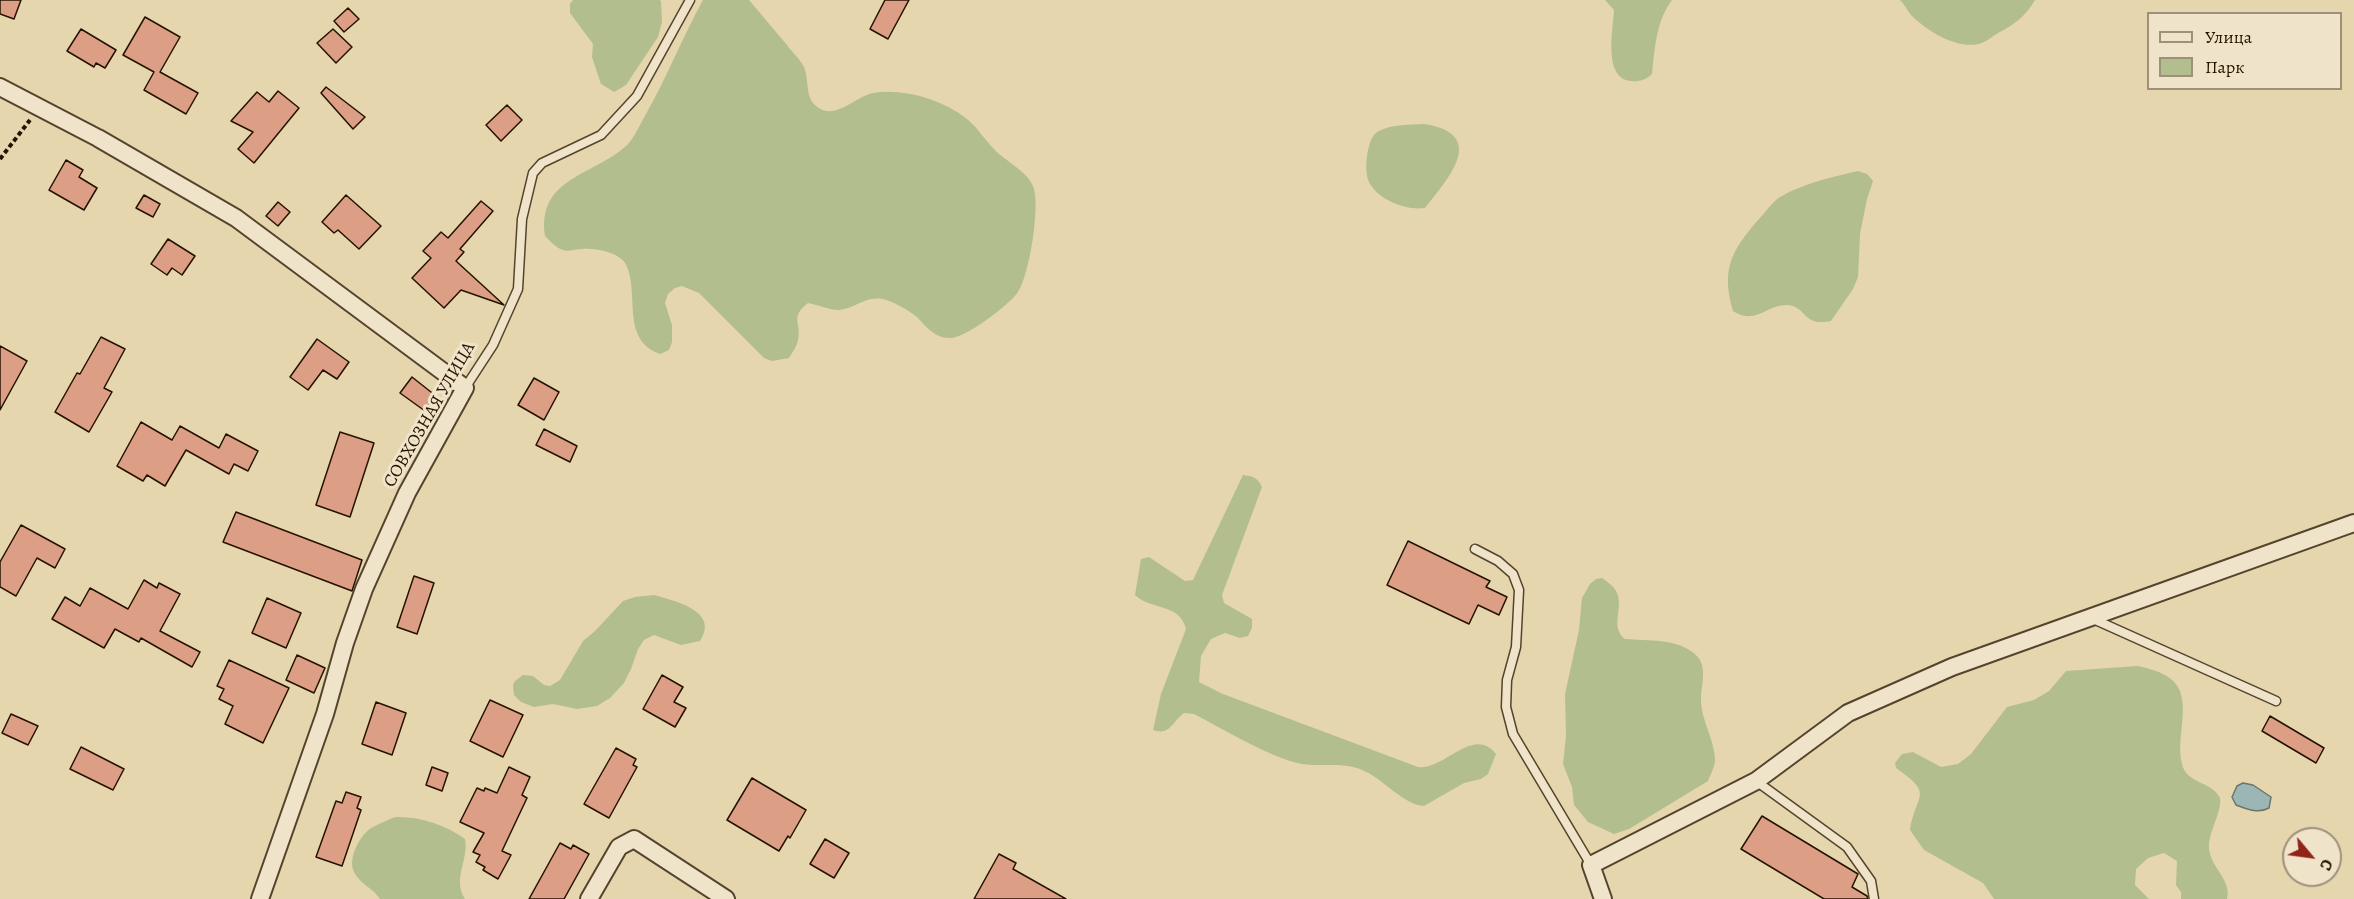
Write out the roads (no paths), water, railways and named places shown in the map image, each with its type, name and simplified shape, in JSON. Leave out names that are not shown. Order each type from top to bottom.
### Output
[{"type":"street","points":[[0,87],[98,138],[236,218],[465,388]]},
{"type":"street","name":"СОВХОЗНАЯ УЛИЦА","points":[[260,899],[325,714],[345,643],[364,589],[407,493],[465,388]]},
{"type":"street","points":[[1603,899],[1591,865],[1756,781],[1848,713],[1952,667],[2354,523]]},
{"type":"street","points":[[589,899],[619,847],[634,839],[726,899]]},
{"type":"lane","name":"СОВХОЗНАЯ УЛИЦА","points":[[465,388],[493,345],[518,289],[522,219],[533,173],[542,163],[601,135],[637,96],[690,0]]},
{"type":"lane","points":[[1475,549],[1498,561],[1512,574],[1519,590],[1516,647],[1507,680],[1506,706],[1513,734],[1591,865]]},
{"type":"lane","points":[[2091,618],[2276,701]]},
{"type":"lane","points":[[1756,781],[1847,847],[1871,881],[1874,899]]},
{"type":"water","points":[[2243,783],[2253,785],[2271,797],[2269,808],[2257,811],[2236,805],[2232,797],[2237,786]]}]
